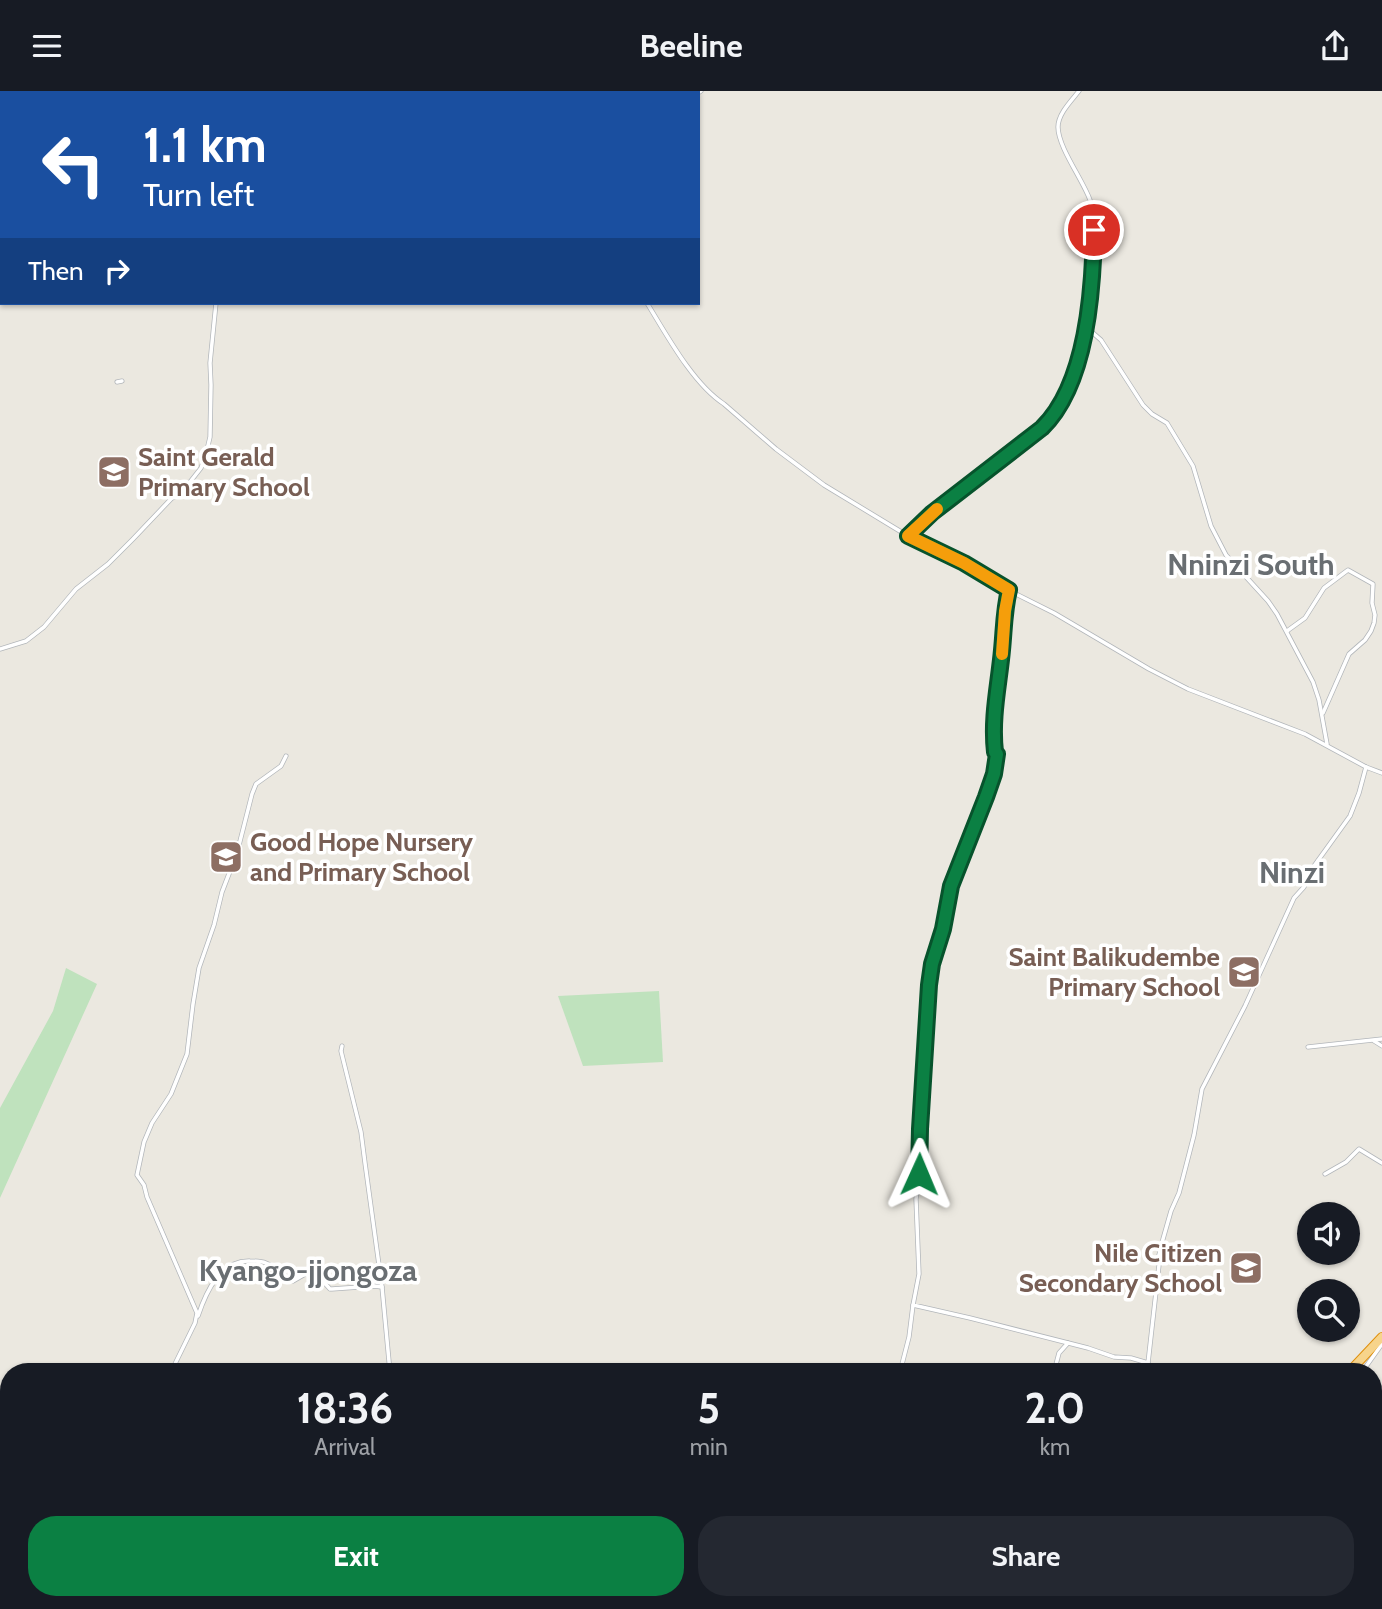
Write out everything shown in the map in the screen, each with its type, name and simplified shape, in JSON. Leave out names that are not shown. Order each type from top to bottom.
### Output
[{"type":"highway","points":[[1357,1363],[1382,1337]]},
{"type":"street","points":[[908,536],[932,513],[1027,441],[1049,421],[1077,368],[1086,327],[1094,244],[1093,211],[1090,198],[1062,141],[1058,124],[1079,91]]},
{"type":"street","points":[[0,649],[26,641],[44,627],[76,589],[133,539],[186,487],[201,468],[210,437],[210,363],[216,305]]},
{"type":"street","points":[[648,305],[703,387],[776,449],[824,485],[908,536],[964,563],[1157,673],[1188,689],[1305,734],[1382,773]]},
{"type":"street","points":[[1086,327],[1101,340],[1143,405],[1167,423],[1173,432],[1192,466],[1211,526],[1221,547],[1268,601],[1313,681],[1327,745]]},
{"type":"street","points":[[1287,632],[1305,618],[1324,588],[1348,570],[1373,584],[1372,604],[1375,615],[1371,631],[1365,641],[1349,654],[1322,715]]},
{"type":"street","points":[[902,1363],[919,1274],[916,1199],[929,985],[953,878],[994,774],[997,754],[994,736],[996,692],[1009,590]]},
{"type":"street","points":[[197,1319],[194,1304],[137,1170],[152,1123],[171,1094],[187,1054],[199,968],[237,853],[252,794],[256,784],[281,766],[286,756]]},
{"type":"street","points":[[913,1305],[1114,1357],[1148,1363],[1159,1255],[1182,1182],[1202,1089],[1245,1006],[1294,898],[1304,887],[1314,866],[1354,808],[1366,767]]},
{"type":"street","points":[[1308,1047],[1382,1039]]},
{"type":"street","points":[[1372,1040],[1382,1045]]},
{"type":"street","points":[[342,1046],[361,1132],[389,1363]]},
{"type":"street","points":[[1325,1174],[1346,1162],[1359,1149],[1382,1163]]},
{"type":"street","points":[[175,1363],[211,1284],[233,1263],[264,1262],[293,1281],[307,1273],[314,1274],[332,1289],[382,1287]]},
{"type":"street","points":[[1056,1363],[1059,1353],[1068,1343]]},
{"type":"street","points":[[1368,1363],[1382,1344]]},
{"type":"green space","points":[[66,968],[97,984],[0,1198],[0,1108],[53,1011]]},
{"type":"green space","points":[[659,991],[663,1062],[583,1066],[558,996]]},
{"type":"slow traffic","points":[[937,509],[908,536],[964,563],[1009,590],[1002,654]]},
{"type":"place","name":"Saint Gerald Primary School","points":[[114,472]]},
{"type":"place","name":"Good Hope Nursery and Primary School","points":[[226,857]]},
{"type":"place","name":"Saint Balikudembe Primary School","points":[[1244,972]]},
{"type":"place","name":"Nile Citizen Secondary School","points":[[1246,1268]]},
{"type":"district","name":"Nninzi South","points":[[1251,564]]},
{"type":"district","name":"Ninzi","points":[[1292,872]]},
{"type":"district","name":"Kyango-jjongoza","points":[[308,1270]]},
{"type":"route","points":[[919,1174],[928,994],[932,964],[943,929],[953,878],[994,774],[997,754],[994,736],[996,692],[1009,590],[964,563],[908,536],[932,513],[1042,428],[1060,404],[1081,355],[1094,230]]}]
